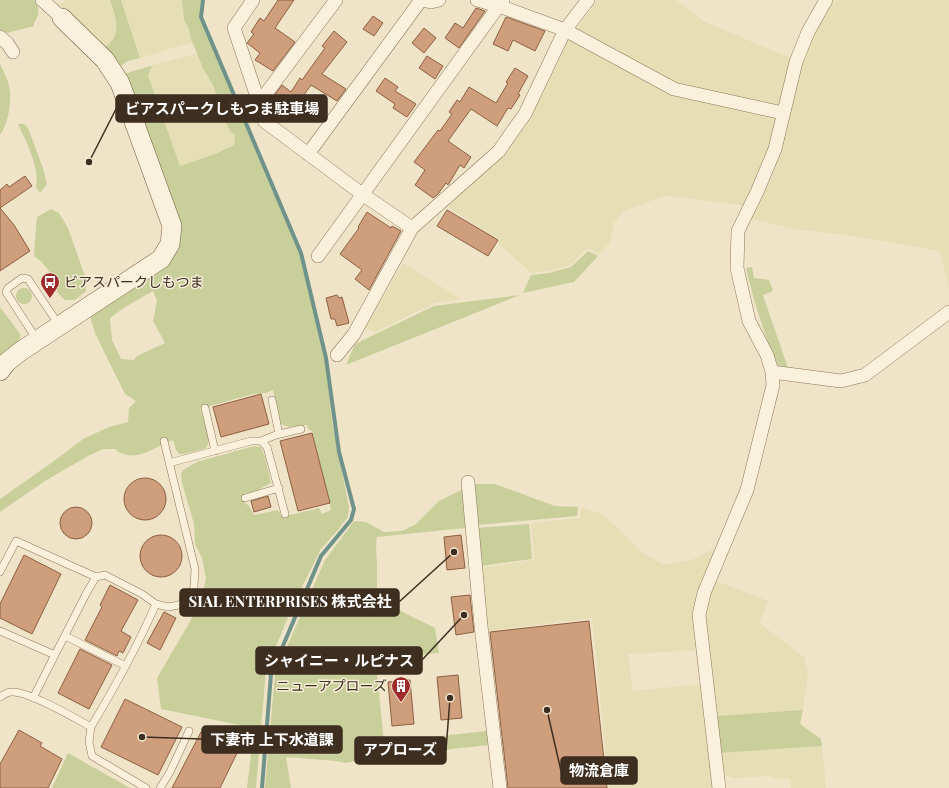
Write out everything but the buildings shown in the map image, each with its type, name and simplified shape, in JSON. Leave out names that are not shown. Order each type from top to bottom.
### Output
[{"type":"street","points":[[0,371],[7,362],[38,340],[161,259],[170,244],[172,226],[120,83],[105,60],[42,0]]},
{"type":"street","points":[[253,0],[234,28],[264,121],[362,194],[412,228]]},
{"type":"street","points":[[259,103],[336,0]]},
{"type":"street","points":[[308,154],[421,0]]},
{"type":"street","points":[[424,0],[431,2],[438,0]]},
{"type":"street","points":[[477,0],[501,3],[566,30],[674,90],[783,113]]},
{"type":"street","points":[[337,355],[354,334],[412,228],[499,151],[525,114],[566,30],[588,0]]},
{"type":"street","points":[[719,788],[699,615],[704,593],[747,490],[773,385],[772,372],[767,355],[749,321],[737,268],[738,231],[757,192],[774,150],[796,62],[808,32],[826,0]]},
{"type":"street","points":[[318,256],[501,3]]},
{"type":"street","points":[[0,37],[7,43],[13,52]]},
{"type":"street","points":[[772,372],[841,381],[865,376],[949,312]]},
{"type":"street","points":[[468,482],[481,626],[500,788]]},
{"type":"lane","points":[[38,340],[6,292],[8,288],[22,278],[28,279],[59,326]]},
{"type":"lane","points":[[272,400],[279,434]]},
{"type":"lane","points":[[205,408],[215,451]]},
{"type":"lane","points":[[169,463],[251,441],[260,441],[279,434],[301,429]]},
{"type":"lane","points":[[0,572],[16,541],[96,577],[105,575],[142,594],[156,604],[168,607],[179,605],[191,596],[194,586],[195,569],[164,441]]},
{"type":"lane","points":[[260,441],[267,447],[285,514]]},
{"type":"lane","points":[[245,498],[278,488]]},
{"type":"lane","points":[[33,698],[96,577]]},
{"type":"lane","points":[[146,788],[92,756],[89,742],[91,727],[126,666],[145,630],[156,604]]},
{"type":"lane","points":[[0,631],[55,655]]},
{"type":"lane","points":[[65,636],[126,666]]},
{"type":"lane","points":[[0,697],[10,691],[22,693],[91,727]]},
{"type":"lane","points":[[160,788],[170,772],[189,731]]},
{"type":"shaded area","points":[[66,0],[110,0],[117,30],[115,37],[108,46],[104,48],[57,3],[63,3]]},
{"type":"shaded area","points":[[121,0],[182,0],[184,20],[189,29],[193,42],[140,58]]},
{"type":"shaded area","points":[[598,0],[676,0],[705,22],[793,59],[781,108],[676,87],[575,31]]},
{"type":"shaded area","points":[[835,0],[949,0],[949,288],[940,251],[854,236],[795,229],[752,219],[772,177],[803,56],[814,32]]},
{"type":"shaded area","points":[[569,38],[673,94],[779,115],[771,150],[747,206],[670,196],[661,197],[624,211],[614,223],[610,243],[599,254],[587,248],[571,265],[549,271],[531,273],[506,250],[498,245],[500,239],[447,207],[512,145],[543,94]]},
{"type":"shaded area","points":[[198,53],[203,68],[214,87],[220,107],[226,113],[235,134],[234,145],[215,154],[180,166],[148,75],[154,65]]},
{"type":"shaded area","points":[[403,263],[461,299],[435,303],[375,332],[365,328]]},
{"type":"shaded area","points":[[581,508],[599,513],[616,526],[643,553],[664,565],[692,560],[720,546],[697,600],[698,650],[628,654],[633,691],[702,684],[714,788],[609,788],[592,618],[488,631],[480,568],[534,560],[531,523],[580,518]]},
{"type":"shaded area","points":[[716,581],[768,601],[759,623],[804,657],[808,674],[803,710],[717,716],[705,616],[709,593]]},
{"type":"shaded area","points":[[822,746],[826,788],[791,788],[790,778],[775,779],[771,776],[733,778],[722,772],[719,753]]},
{"type":"green space","points":[[0,0],[34,0],[38,11],[34,26],[7,33],[0,30]]},
{"type":"green space","points":[[110,0],[121,0],[140,58],[128,61],[118,68],[104,48],[114,38],[116,32],[116,20]]},
{"type":"green space","points":[[182,0],[201,0],[200,17],[300,254],[325,359],[332,421],[349,507],[348,517],[321,549],[295,601],[266,670],[256,788],[247,788],[254,728],[161,709],[157,678],[188,625],[201,599],[206,579],[202,558],[195,544],[194,524],[182,483],[181,474],[183,470],[197,462],[254,446],[261,447],[271,483],[256,491],[243,494],[243,501],[249,506],[254,515],[278,510],[281,515],[286,516],[319,508],[322,514],[331,510],[312,431],[309,430],[307,425],[289,427],[281,424],[273,390],[200,409],[206,424],[209,439],[206,448],[185,454],[179,454],[173,440],[146,453],[132,456],[125,455],[116,449],[103,449],[45,481],[0,512],[0,499],[83,439],[109,427],[128,422],[129,408],[136,401],[125,394],[95,333],[90,316],[172,256],[123,76],[127,73],[154,65],[148,75],[180,166],[215,154],[234,145],[235,135],[231,132],[224,120],[226,113],[220,107],[214,87],[203,68],[191,39],[189,29],[184,20]],"holes":[[[153,291],[157,301],[153,321],[165,343],[137,356],[134,360],[121,359],[112,340],[110,318],[125,307]]]},
{"type":"green space","points":[[0,64],[8,82],[10,102],[8,117],[0,135]]},
{"type":"green space","points":[[18,124],[24,124],[28,128],[43,168],[47,184],[40,193],[36,187],[36,172],[32,155]]},
{"type":"green space","points":[[51,209],[59,213],[68,228],[86,279],[86,291],[75,300],[65,300],[61,297],[48,270],[42,262],[34,256],[37,217]]},
{"type":"green space","points":[[588,251],[598,256],[574,282],[523,293],[531,275],[549,273],[571,267]]},
{"type":"green space","points":[[752,267],[754,278],[769,280],[773,291],[763,295],[788,368],[779,367],[764,331],[746,268]]},
{"type":"green space","points":[[21,288],[27,288],[32,293],[30,302],[27,304],[21,304],[16,299],[16,293]]},
{"type":"green space","points":[[520,295],[346,365],[355,344],[434,306]]},
{"type":"green space","points":[[0,307],[21,335],[18,342],[0,363]]},
{"type":"green space","points":[[471,484],[495,484],[555,506],[578,507],[577,516],[476,525]]},
{"type":"green space","points":[[465,488],[465,528],[377,537],[377,589],[379,595],[389,604],[435,628],[439,653],[389,658],[390,672],[377,673],[384,742],[487,731],[489,745],[370,758],[346,763],[286,757],[291,788],[265,788],[275,674],[325,560],[354,521],[366,522],[384,532],[402,531],[416,524],[439,501]]},
{"type":"green space","points":[[529,524],[532,559],[481,566],[476,528]]},
{"type":"green space","points":[[803,710],[800,724],[821,739],[822,746],[719,753],[717,716]]},
{"type":"green space","points":[[68,753],[130,788],[52,788]]},
{"type":"waterway","points":[[203,0],[201,17],[301,253],[326,358],[339,452],[354,509],[351,520],[321,556],[271,674],[262,788]]},
{"type":"place","name":"ビアスパークしもつま駐車場","points":[[89,162]]},
{"type":"place","name":"ビアスパークしもつま","points":[[50,299]]},
{"type":"place","name":"SIAL ENTERPRISES 株式会社","points":[[454,552]]},
{"type":"place","name":"シャイニー・ルピナス","points":[[464,615]]},
{"type":"place","name":"アプローズ","points":[[450,698]]},
{"type":"place","name":"ニューアプローズ","points":[[401,703]]},
{"type":"place","name":"物流倉庫","points":[[547,710]]},
{"type":"place","name":"下妻市 上下水道課","points":[[142,737]]}]
